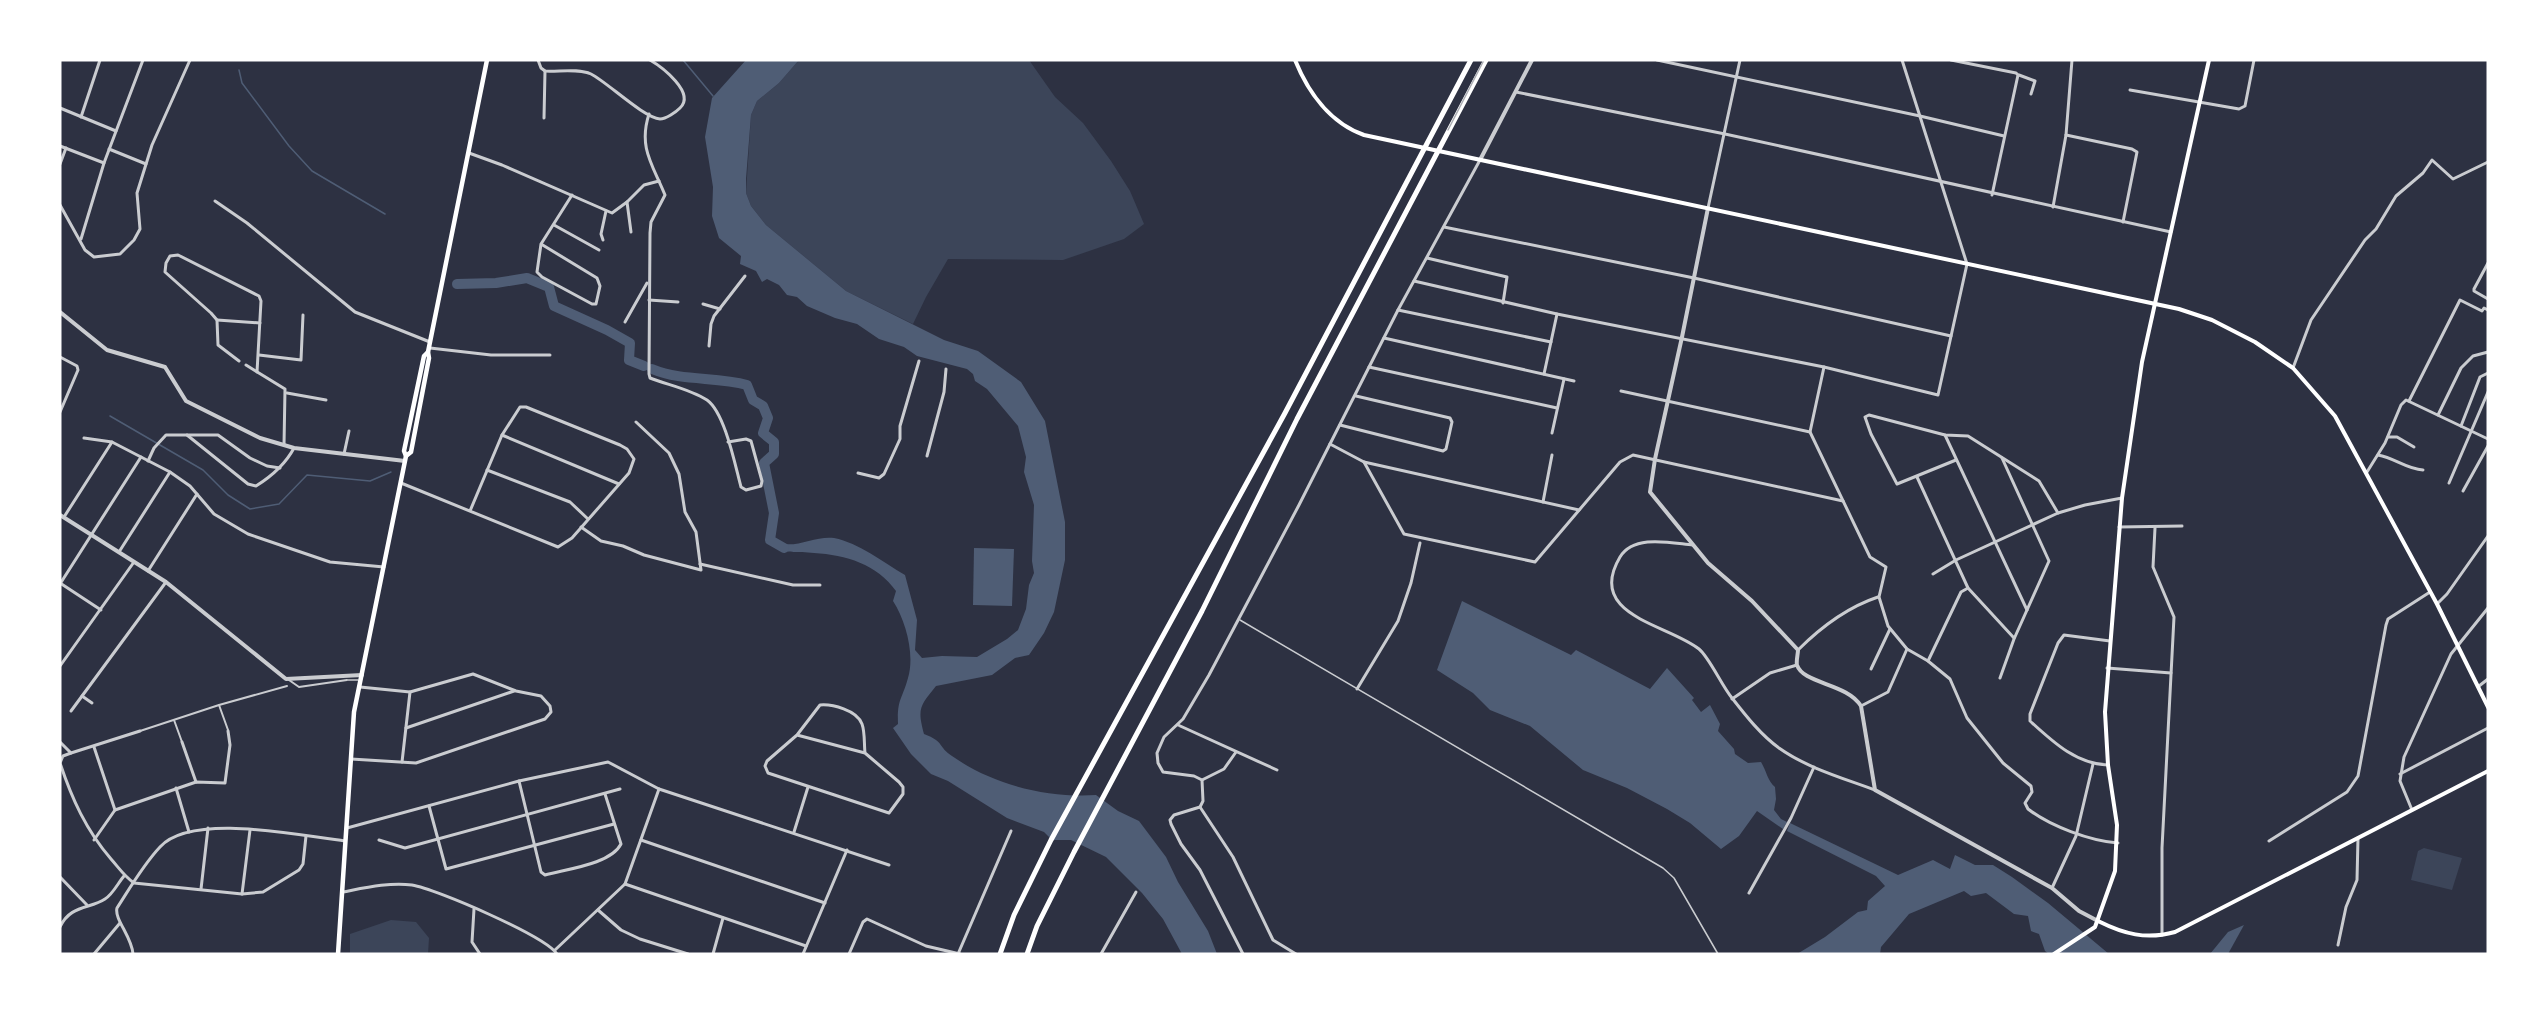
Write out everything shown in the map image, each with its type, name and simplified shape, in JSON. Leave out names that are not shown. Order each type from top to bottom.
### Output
[{"type":"highway","points":[[338,954],[354,712],[406,459],[411,452],[429,358],[429,347],[487,60]]},
{"type":"highway","points":[[1000,954],[1014,915],[1051,840],[1285,413],[1471,60]]},
{"type":"highway","points":[[1027,954],[1037,926],[1074,852],[1202,611],[1297,419],[1486,60]]},
{"type":"main road","points":[[1295,60],[1320,103],[1336,120],[1350,129],[1372,137],[2155,304],[2189,312],[2234,329],[2293,368],[2335,416],[2437,604],[2488,707]]},
{"type":"main road","points":[[2054,954],[2087,933],[2098,921],[2115,871],[2118,843],[2108,765],[2105,712],[2122,498],[2142,362],[2209,60]]},
{"type":"main road","points":[[2098,921],[2128,934],[2162,936],[2192,925],[2488,771]]},
{"type":"street","points":[[81,117],[100,60]]},
{"type":"street","points":[[80,240],[104,163],[143,60]]},
{"type":"street","points":[[60,205],[85,250],[94,257],[120,254],[127,248],[140,229],[140,215],[136,199],[152,145],[190,60]]},
{"type":"street","points":[[538,60],[545,71],[590,73],[649,114],[660,119],[665,118],[681,108],[685,97],[672,77],[650,60]]},
{"type":"street","points":[[1202,780],[1194,776],[1163,772],[1158,763],[1157,753],[1164,737],[1188,712],[1239,620],[1356,396],[1398,310],[1532,60]]},
{"type":"street","points":[[1657,60],[2004,136]]},
{"type":"street","points":[[1740,60],[1655,459],[1650,492],[1708,563],[1752,601],[1798,650]]},
{"type":"street","points":[[1414,281],[1503,303],[1824,367],[1935,396],[1940,392],[1967,264],[1902,60]]},
{"type":"street","points":[[1951,60],[2018,74],[2035,81],[2031,94]]},
{"type":"street","points":[[2053,207],[2066,135],[2072,60]]},
{"type":"street","points":[[2130,90],[2239,109],[2245,106],[2254,60]]},
{"type":"street","points":[[544,118],[545,71]]},
{"type":"street","points":[[1992,195],[2018,74]]},
{"type":"street","points":[[1515,92],[1725,134],[1992,195],[2171,232]]},
{"type":"street","points":[[60,108],[116,131]]},
{"type":"street","points":[[649,114],[644,143],[665,195],[651,222],[648,282],[650,378],[700,396],[712,405],[728,442],[743,489],[762,484],[751,441],[746,438],[728,442]]},
{"type":"street","points":[[2066,135],[2137,152],[2123,222]]},
{"type":"street","points":[[60,146],[104,163]]},
{"type":"street","points":[[60,164],[66,148]]},
{"type":"street","points":[[109,149],[146,164]]},
{"type":"street","points":[[468,153],[615,212],[644,185],[659,181]]},
{"type":"street","points":[[2293,368],[2315,315],[2365,240],[2376,229],[2396,196],[2433,160],[2453,179],[2488,162]]},
{"type":"street","points":[[541,244],[597,278],[600,286],[596,304],[592,304],[539,274],[536,264],[541,244],[572,195]]},
{"type":"street","points":[[215,201],[247,223],[355,312],[429,347],[491,355],[550,355]]},
{"type":"street","points":[[627,202],[631,232]]},
{"type":"street","points":[[603,240],[601,234],[606,210]]},
{"type":"street","points":[[554,225],[598,250]]},
{"type":"street","points":[[1444,227],[1694,278],[1952,336]]},
{"type":"street","points":[[256,372],[259,355],[261,301],[259,296],[178,255],[170,256],[165,272],[217,320],[260,323]]},
{"type":"street","points":[[1427,258],[1507,277],[1503,303]]},
{"type":"street","points":[[2488,263],[2474,291],[2488,298]]},
{"type":"street","points":[[709,346],[711,324],[745,276]]},
{"type":"street","points":[[625,322],[648,282]]},
{"type":"street","points":[[649,300],[678,302]]},
{"type":"street","points":[[2409,401],[2460,300],[2482,311],[2484,308],[2488,310]]},
{"type":"street","points":[[704,304],[720,309]]},
{"type":"street","points":[[1398,310],[1551,342]]},
{"type":"street","points":[[60,313],[107,350],[165,367],[183,397],[191,404],[261,438],[294,448],[406,459]]},
{"type":"street","points":[[1544,374],[1557,314]]},
{"type":"street","points":[[259,355],[301,360],[303,315]]},
{"type":"street","points":[[217,320],[218,345],[239,361]]},
{"type":"street","points":[[1384,338],[1574,381]]},
{"type":"street","points":[[2438,416],[2461,368],[2473,356],[2488,352]]},
{"type":"street","points":[[60,357],[77,366],[78,370],[60,412]]},
{"type":"street","points":[[858,473],[879,478],[884,474],[900,439],[900,426],[919,361]]},
{"type":"street","points":[[246,365],[281,387],[286,393],[326,400]]},
{"type":"street","points":[[1824,367],[1810,432],[1870,557],[1886,567],[1879,597],[1890,629],[1907,649],[1928,661],[1954,684],[1967,718],[2003,763],[2031,786],[2032,792],[2025,803],[2028,809],[2076,833],[2092,839],[2118,843]]},
{"type":"street","points":[[1369,368],[1557,408]]},
{"type":"street","points":[[927,456],[944,392],[946,369]]},
{"type":"street","points":[[2461,426],[2480,377],[2488,373]]},
{"type":"street","points":[[1552,433],[1564,379]]},
{"type":"street","points":[[1622,391],[1669,399],[1810,432]]},
{"type":"street","points":[[2449,483],[2488,392]]},
{"type":"street","points":[[284,445],[286,393]]},
{"type":"street","points":[[1340,425],[1445,450],[1452,419],[1356,396]]},
{"type":"street","points":[[2367,472],[2388,437],[2401,405],[2406,400],[2488,439]]},
{"type":"street","points":[[401,483],[558,547],[565,544],[619,484],[633,466],[634,459],[620,445],[526,407],[520,407],[502,435],[470,511]]},
{"type":"street","points":[[1956,460],[1897,484],[1871,434],[1865,417],[1869,415],[1945,435],[1968,436],[2039,481],[2058,513]]},
{"type":"street","points":[[581,527],[595,539],[701,570],[696,532],[685,512],[679,474],[664,447],[636,422]]},
{"type":"street","points":[[344,454],[349,431]]},
{"type":"street","points":[[185,434],[248,483],[256,486],[288,460],[294,448]]},
{"type":"street","points":[[148,461],[154,448],[166,435],[218,435],[250,458],[280,468]]},
{"type":"street","points":[[502,435],[619,484]]},
{"type":"street","points":[[1945,435],[2028,610]]},
{"type":"street","points":[[2388,437],[2397,437],[2415,447]]},
{"type":"street","points":[[84,438],[112,442],[170,472],[190,486],[206,506],[224,522],[259,538],[330,562],[384,567]]},
{"type":"street","points":[[112,442],[62,516],[166,582],[299,687],[347,680]]},
{"type":"street","points":[[1330,444],[1364,462],[1579,510]]},
{"type":"street","points":[[2463,491],[2488,447]]},
{"type":"street","points":[[1543,502],[1552,455]]},
{"type":"street","points":[[1364,462],[1402,533],[1535,562],[1625,459],[1633,455],[1843,501]]},
{"type":"street","points":[[2378,455],[2391,457],[2414,470],[2423,470]]},
{"type":"street","points":[[101,610],[60,583],[141,457]]},
{"type":"street","points":[[2000,678],[2014,639],[2049,561],[2001,457]]},
{"type":"street","points":[[487,470],[570,502],[588,519]]},
{"type":"street","points":[[119,552],[170,472]]},
{"type":"street","points":[[1917,477],[1968,588],[2014,639]]},
{"type":"street","points":[[148,571],[197,494]]},
{"type":"street","points":[[1933,574],[1956,560],[2058,513],[2122,498]]},
{"type":"street","points":[[2120,527],[2182,526]]},
{"type":"street","points":[[2155,528],[2153,567],[2174,617],[2162,848],[2162,936]]},
{"type":"street","points":[[2437,604],[2447,594],[2488,536]]},
{"type":"street","points":[[1693,545],[1650,542],[1630,547],[1619,558],[1612,574],[1611,586],[1619,601],[1633,615],[1700,649],[1732,699],[1779,747],[1814,767],[1875,790],[2052,888],[2079,911],[2098,921]]},
{"type":"street","points":[[1357,689],[1398,621],[1411,583],[1420,543]]},
{"type":"street","points":[[60,666],[134,562]]},
{"type":"street","points":[[700,564],[793,585],[820,585]]},
{"type":"street","points":[[71,711],[166,582]]},
{"type":"street","points":[[1928,661],[1961,592],[1968,588]]},
{"type":"street","points":[[2268,841],[2347,792],[2354,784],[2358,776],[2388,619],[2430,592]]},
{"type":"street","points":[[1875,790],[1862,706],[1851,693],[1808,677],[1797,665],[1798,650],[1832,622],[1867,601],[1879,597]]},
{"type":"street","points":[[2412,810],[2400,781],[2404,757],[2457,645],[2488,608]]},
{"type":"street","points":[[1871,669],[1890,629]]},
{"type":"street","points":[[2108,765],[2093,764],[2070,754],[2030,721],[2030,714],[2058,643],[2064,635],[2110,641]]},
{"type":"street","points":[[1862,706],[1888,692],[1907,649]]},
{"type":"street","points":[[1732,699],[1770,672],[1797,665]]},
{"type":"street","points":[[2107,668],[2171,674]]},
{"type":"street","points":[[287,679],[360,681],[410,692],[473,674],[516,691],[541,696],[546,700],[551,712],[548,717],[424,760],[402,763],[351,759]]},
{"type":"street","points":[[2479,686],[2488,680]]},
{"type":"street","points":[[287,686],[219,705],[71,753],[63,756],[60,763],[79,813],[94,840],[124,876],[134,883],[242,894],[263,892],[296,874],[303,864],[306,836]]},
{"type":"street","points":[[406,728],[516,691]]},
{"type":"street","points":[[402,763],[410,692]]},
{"type":"street","points":[[82,696],[92,703]]},
{"type":"street","points":[[798,735],[865,753],[903,787],[903,794],[892,811],[886,813],[768,773],[765,766],[767,761],[798,735],[820,705],[830,704],[856,716],[862,724],[865,753]]},
{"type":"street","points":[[94,840],[115,810],[196,782],[225,783],[230,745],[219,705]]},
{"type":"street","points":[[174,720],[196,782]]},
{"type":"street","points":[[1177,725],[1277,770]]},
{"type":"street","points":[[2400,774],[2488,728]]},
{"type":"street","points":[[60,742],[71,753]]},
{"type":"street","points":[[94,747],[115,810]]},
{"type":"street","points":[[1202,780],[1224,769],[1236,752]]},
{"type":"street","points":[[346,828],[519,781],[603,762],[616,766],[659,789],[889,865]]},
{"type":"street","points":[[2052,888],[2076,833],[2093,764]]},
{"type":"street","points":[[1749,893],[1791,818],[1814,767]]},
{"type":"street","points":[[1202,780],[1203,801],[1200,807],[1174,815],[1170,820],[1181,844],[1200,870],[1243,954]]},
{"type":"street","points":[[519,781],[537,846],[541,873],[545,875],[613,855],[621,844],[605,794]]},
{"type":"street","points":[[794,832],[808,787]]},
{"type":"street","points":[[176,788],[189,831]]},
{"type":"street","points":[[379,840],[405,848],[620,789]]},
{"type":"street","points":[[342,892],[394,885],[414,886],[474,909],[546,943],[556,952],[625,884],[659,789]]},
{"type":"street","points":[[429,806],[446,869],[614,824]]},
{"type":"street","points":[[1200,807],[1233,857],[1273,940],[1296,954]]},
{"type":"street","points":[[201,889],[208,828]]},
{"type":"street","points":[[133,954],[130,940],[115,914],[160,846],[189,831],[208,828],[250,830],[346,841]]},
{"type":"street","points":[[242,894],[250,830]]},
{"type":"street","points":[[849,954],[862,922],[867,919],[926,946],[958,954],[1011,831]]},
{"type":"street","points":[[2338,945],[2346,907],[2358,877],[2358,838]]},
{"type":"street","points":[[641,840],[825,903]]},
{"type":"street","points":[[803,954],[847,850]]},
{"type":"street","points":[[60,927],[69,915],[87,905],[103,901],[124,876]]},
{"type":"street","points":[[60,877],[87,905]]},
{"type":"street","points":[[625,884],[806,945]]},
{"type":"street","points":[[1101,954],[1136,892]]},
{"type":"street","points":[[474,909],[472,942],[480,954]]},
{"type":"street","points":[[598,910],[621,930],[640,939],[688,954]]},
{"type":"street","points":[[713,954],[723,917]]},
{"type":"street","points":[[94,954],[120,923]]},
{"type":"lane","points":[[1420,543],[1421,538]]},
{"type":"lane","points":[[1239,620],[1663,868],[1674,878],[1718,954]]},
{"type":"lane","points":[[347,680],[360,681]]},
{"type":"shaded area","points":[[746,60],[799,60],[779,83],[757,101],[751,115],[746,193],[751,206],[766,225],[846,291],[944,340],[978,351],[1021,382],[1045,421],[1065,522],[1065,560],[1054,612],[1044,633],[1029,655],[1015,658],[992,675],[936,686],[921,708],[924,734],[938,742],[952,756],[985,775],[1040,792],[1096,795],[1118,811],[1139,821],[1166,857],[1178,882],[1208,931],[1217,954],[1182,954],[1163,919],[1142,893],[1106,857],[1071,840],[1052,840],[1044,832],[1007,818],[948,781],[931,774],[911,754],[893,728],[898,724],[899,704],[910,669],[908,638],[902,618],[893,601],[896,591],[880,574],[860,563],[826,554],[780,550],[770,544],[774,540],[780,543],[795,544],[834,538],[862,548],[905,575],[917,620],[915,650],[922,658],[977,657],[1018,630],[1026,609],[1029,585],[1034,573],[1032,561],[1034,505],[1024,472],[1026,457],[1018,426],[987,389],[975,381],[973,374],[967,369],[917,356],[904,347],[879,339],[857,324],[835,318],[807,306],[797,297],[787,295],[779,285],[767,279],[762,282],[756,271],[740,264],[741,256],[719,238],[712,216],[713,187],[705,137],[712,98]]},
{"type":"shaded area","points":[[799,60],[1029,60],[1055,97],[1083,123],[1111,161],[1130,191],[1144,224],[1124,239],[1063,260],[948,259],[913,324],[846,291],[766,225],[751,206],[746,193],[751,115],[757,101],[779,83]]},
{"type":"shaded area","points":[[974,548],[1014,549],[1012,606],[973,605]]},
{"type":"shaded area","points":[[1462,601],[1571,655],[1576,650],[1650,689],[1667,668],[1694,698],[1692,700],[1701,712],[1710,705],[1720,724],[1718,731],[1734,749],[1735,754],[1748,763],[1761,762],[1775,787],[1774,810],[1781,819],[1787,822],[1783,829],[1757,811],[1739,836],[1721,849],[1690,823],[1667,809],[1627,788],[1583,770],[1530,726],[1490,710],[1473,693],[1437,670]]},
{"type":"shaded area","points":[[1790,823],[1898,875],[1933,860],[1950,869],[1955,855],[1975,865],[1993,865],[2048,903],[2109,954],[2049,954],[2045,951],[2039,934],[2031,931],[2028,916],[2014,914],[1986,893],[1971,896],[1964,891],[1909,914],[1881,947],[1880,954],[1797,954],[1825,937],[1858,912],[1867,910],[1868,901],[1885,886],[1876,876],[1787,831]]},
{"type":"shaded area","points":[[2424,848],[2462,858],[2452,890],[2411,880],[2418,851]]},
{"type":"shaded area","points":[[391,920],[416,922],[429,938],[428,954],[350,954],[350,934]]},
{"type":"shaded area","points":[[2244,925],[2228,954],[2210,954],[2228,932]]},
{"type":"waterway","points":[[683,60],[713,96]]},
{"type":"waterway","points":[[239,70],[242,83],[289,146],[312,171],[385,214]]},
{"type":"waterway","points":[[457,284],[496,283],[527,278],[549,287],[554,306],[630,343],[629,360],[644,366]]},
{"type":"waterway","points":[[652,369],[676,376],[747,385],[753,400],[763,406],[768,418],[763,433],[774,442],[774,454],[764,463],[774,513],[770,540],[784,548]]},
{"type":"waterway","points":[[110,416],[203,470],[228,495],[250,509],[279,504],[307,475],[370,481],[391,472]]},
{"type":"railway","points":[[1448,130],[1484,60]]}]
